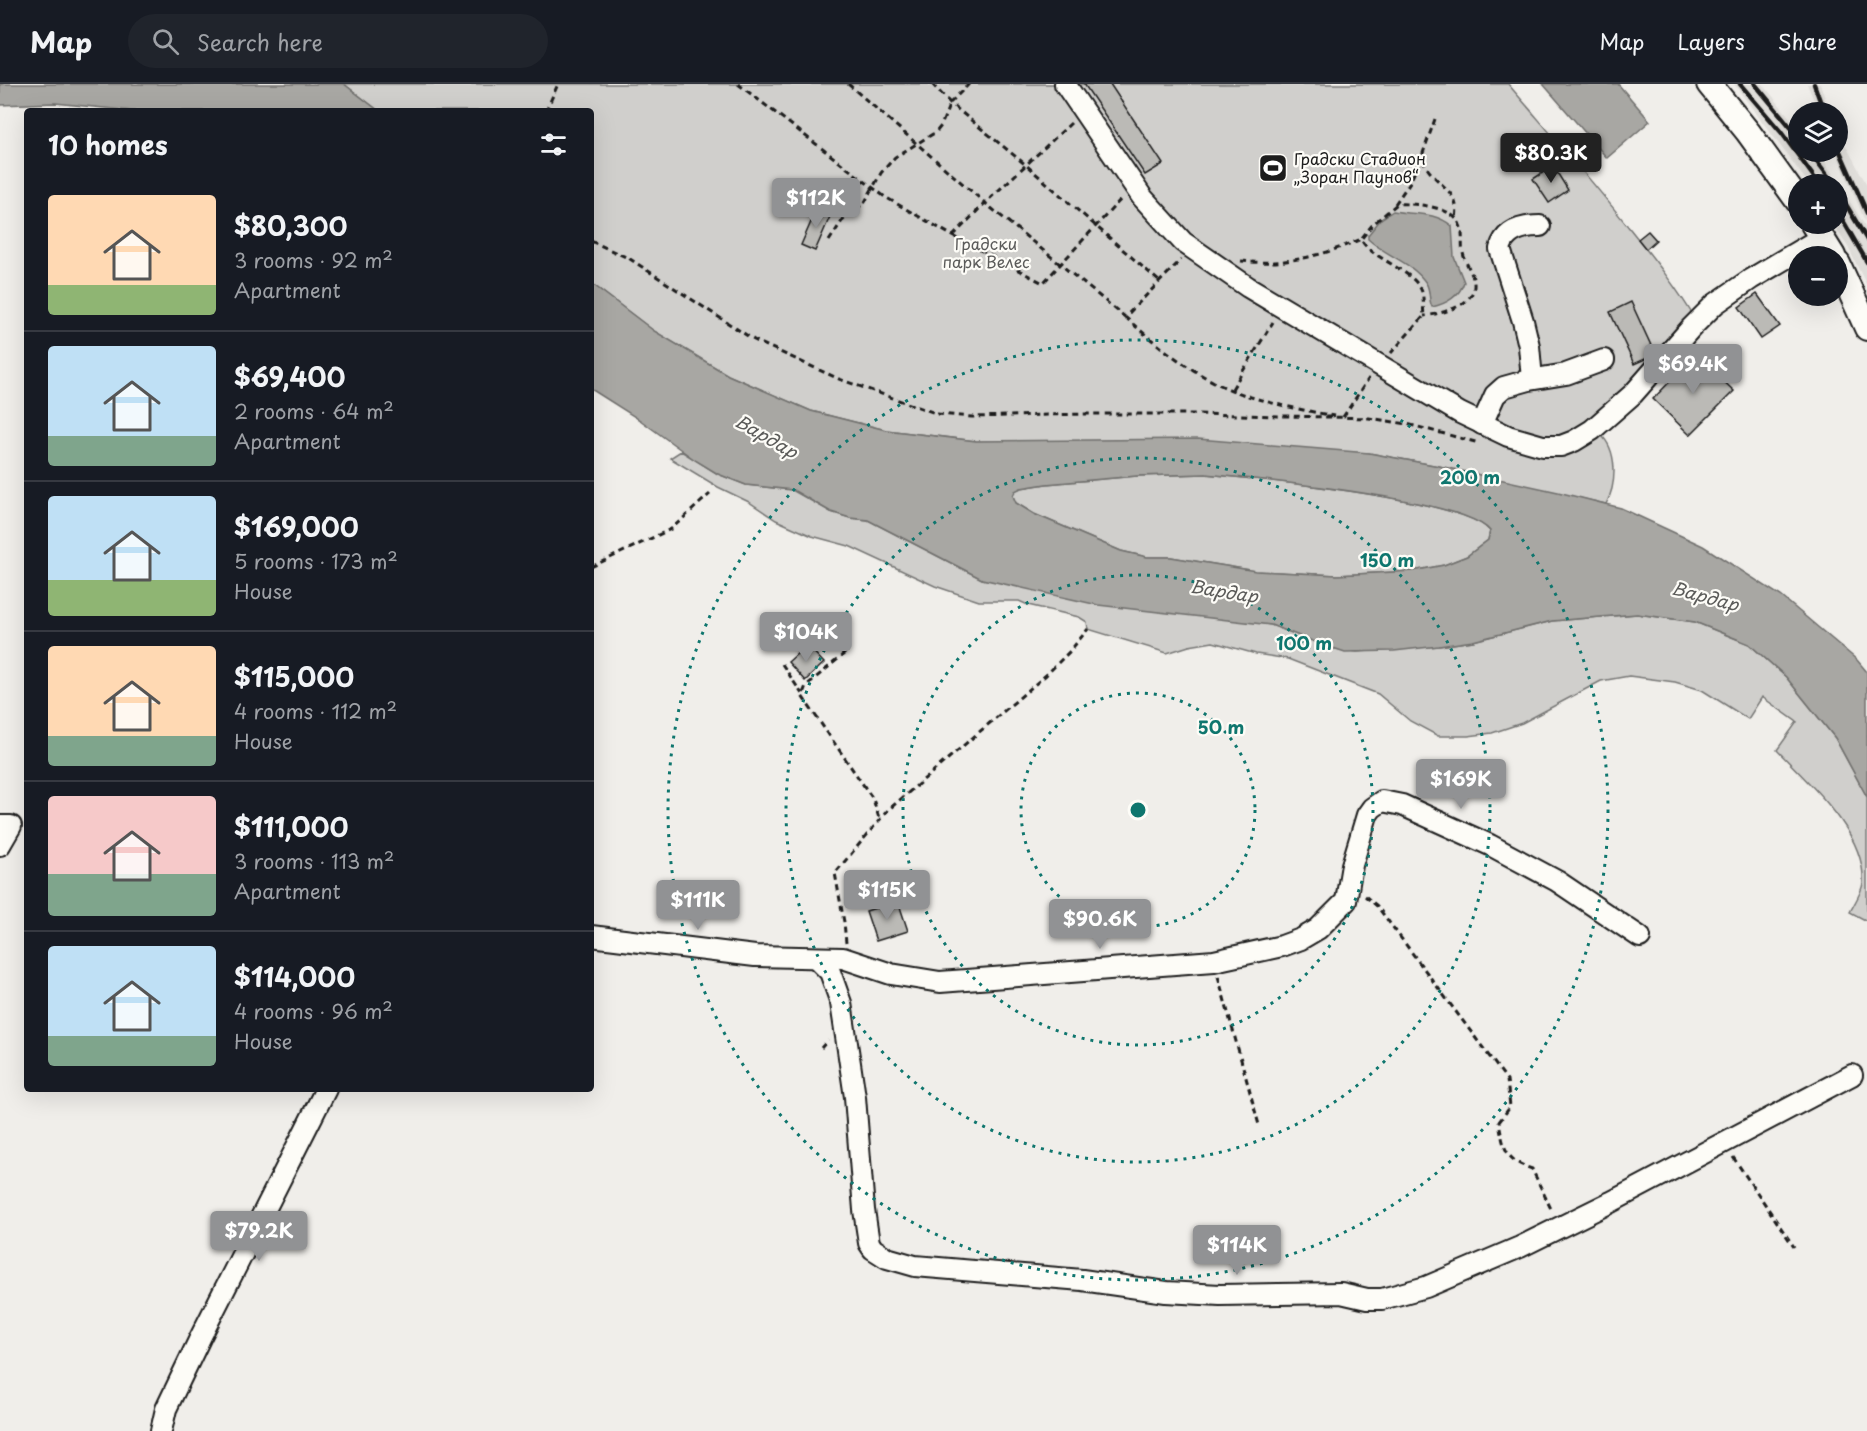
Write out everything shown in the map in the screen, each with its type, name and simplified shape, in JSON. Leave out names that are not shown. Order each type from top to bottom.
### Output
[{"type":"main road","points":[[1709,84],[1788,187]]},
{"type":"main road","points":[[1848,286],[1867,328]]},
{"type":"street","points":[[1065,84],[1085,110],[1134,186],[1166,225],[1192,248],[1483,434],[1518,439],[1549,447],[1561,446],[1585,435],[1615,412],[1633,394],[1715,304],[1751,279],[1823,239]]},
{"type":"street","points":[[1532,379],[1529,346],[1523,321],[1500,249],[1505,237],[1513,231],[1540,226]]},
{"type":"street","points":[[1483,434],[1498,390],[1532,379],[1566,374],[1604,360]]},
{"type":"street","points":[[594,936],[730,954],[847,960],[891,974],[925,980],[956,982],[1041,973],[1214,961],[1282,946],[1318,929],[1346,902],[1352,865],[1368,815],[1379,802],[1386,801],[1422,814],[1490,845],[1557,881],[1640,937]]},
{"type":"street","points":[[0,845],[13,825]]},
{"type":"street","points":[[816,958],[830,972],[842,1003],[855,1097],[864,1210],[869,1243],[876,1252],[894,1261],[915,1266],[1082,1280],[1166,1292],[1220,1295],[1341,1293],[1376,1300],[1426,1287],[1520,1247],[1852,1075]]},
{"type":"street","points":[[161,1431],[166,1409],[201,1336],[324,1092]]},
{"type":"path","points":[[547,108],[558,84]]},
{"type":"path","points":[[738,84],[885,197],[1043,283],[1134,186]]},
{"type":"path","points":[[848,84],[985,203],[1178,359],[1214,382],[1232,390],[1266,401],[1344,417]]},
{"type":"path","points":[[932,84],[950,103],[1026,165],[1160,282]]},
{"type":"path","points":[[829,241],[842,220],[866,202],[881,173],[895,157],[936,132],[941,126],[950,103],[969,84]]},
{"type":"path","points":[[953,236],[1085,110]]},
{"type":"path","points":[[1236,260],[1274,262],[1306,258],[1361,239],[1373,224],[1394,205],[1410,182],[1435,119]]},
{"type":"path","points":[[1344,417],[1364,383],[1424,316],[1440,314],[1457,307],[1469,298],[1473,291],[1472,277],[1462,251],[1460,225],[1456,218],[1457,206],[1452,194],[1433,177],[1422,156]]},
{"type":"path","points":[[1394,205],[1427,205],[1456,218]]},
{"type":"path","points":[[1361,239],[1366,247],[1417,284],[1422,293],[1424,316]]},
{"type":"path","points":[[594,242],[630,259],[754,340],[838,379],[938,414],[972,417],[1188,414],[1344,417],[1387,420],[1483,434]]},
{"type":"path","points":[[1125,317],[1192,248]]},
{"type":"path","points":[[1232,390],[1281,307]]},
{"type":"path","points":[[594,566],[671,529],[710,494]]},
{"type":"path","points":[[847,960],[844,922],[835,873],[879,818],[1046,675],[1088,629]]},
{"type":"path","points":[[801,694],[806,686],[845,653]]},
{"type":"path","points":[[782,664],[802,698],[873,799],[879,818]]},
{"type":"path","points":[[1346,902],[1364,895],[1377,906],[1507,1080],[1510,1107],[1499,1122],[1503,1146],[1516,1163],[1532,1169],[1558,1229]]},
{"type":"path","points":[[1214,961],[1259,1125]]},
{"type":"path","points":[[1724,1143],[1794,1247]]},
{"type":"shaded area","points":[[1734,84],[1763,84],[1788,115],[1788,156]]},
{"type":"shaded area","points":[[1807,84],[1820,84],[1826,102],[1815,102]]},
{"type":"shaded area","points":[[1848,150],[1867,185],[1867,226],[1848,181],[1848,174],[1845,174],[1840,162],[1848,162]]},
{"type":"shaded area","points":[[1792,162],[1824,162],[1833,174],[1802,174]]},
{"type":"shaded area","points":[[1848,199],[1867,229],[1867,286],[1840,234],[1848,234]]},
{"type":"green space","name":"Градски парк Велес","points":[[344,84],[1508,84],[1639,240],[1674,286],[1697,322],[1600,434],[1610,449],[1614,468],[1610,496],[1606,504],[1439,466],[1369,453],[976,441],[886,430],[811,411],[728,375],[654,331],[594,285],[594,108],[375,108]]},
{"type":"green space","points":[[681,451],[718,474],[746,485],[792,490],[831,512],[850,518],[868,520],[982,579],[1271,625],[1335,649],[1357,652],[1439,646],[1473,641],[1552,621],[1637,614],[1695,622],[1749,644],[1786,677],[1835,738],[1867,797],[1867,921],[1850,912],[1863,883],[1861,864],[1855,845],[1846,827],[1833,810],[1777,750],[1797,722],[1762,697],[1748,719],[1702,690],[1675,682],[1629,676],[1601,681],[1522,723],[1492,733],[1438,736],[1410,721],[1378,694],[1288,659],[1256,654],[1213,642],[1167,653],[1088,629],[1087,622],[1079,617],[1019,601],[979,601],[935,586],[849,546],[812,536],[776,520],[749,502],[718,487],[670,458]]},
{"type":"green space","points":[[1206,474],[1357,492],[1402,500],[1472,519],[1490,531],[1488,540],[1467,556],[1444,565],[1413,571],[1337,575],[1256,571],[1171,557],[1147,557],[1121,551],[1034,514],[1016,503],[1013,496],[1015,490],[1046,484],[1137,476]]},
{"type":"water","points":[[0,84],[344,84],[375,108],[104,108],[55,103],[0,105]]},
{"type":"water","points":[[1543,84],[1618,84],[1650,121],[1607,158]]},
{"type":"water","points":[[1393,211],[1431,216],[1452,226],[1454,257],[1464,282],[1452,299],[1432,307],[1428,286],[1420,276],[1368,239],[1368,235],[1381,219]]},
{"type":"water","name":"Вардар","points":[[594,285],[654,331],[728,375],[811,411],[886,430],[976,441],[1198,439],[1369,453],[1439,466],[1621,508],[1703,546],[1781,596],[1857,660],[1867,672],[1867,797],[1835,738],[1786,677],[1749,644],[1695,622],[1637,614],[1552,621],[1473,641],[1394,651],[1345,652],[1271,625],[1098,605],[982,579],[868,520],[850,518],[831,512],[793,490],[746,485],[718,474],[594,391]],"holes":[[[1206,474],[1357,492],[1442,509],[1472,519],[1490,531],[1488,540],[1467,556],[1444,565],[1413,571],[1337,575],[1256,571],[1171,557],[1147,557],[1121,551],[1034,514],[1016,503],[1013,496],[1015,491],[1021,488],[1137,476]]]},
{"type":"building","points":[[1084,84],[1110,84],[1163,164],[1145,175]]},
{"type":"building","points":[[1553,166],[1568,190],[1549,203],[1533,179]]},
{"type":"building","points":[[818,206],[832,212],[815,251],[801,245]]},
{"type":"building","points":[[1648,231],[1656,240],[1646,249],[1638,239]]},
{"type":"building","points":[[1757,294],[1780,326],[1761,339],[1739,307]]},
{"type":"building","points":[[1631,302],[1654,352],[1650,357],[1634,364],[1610,312]]},
{"type":"building","points":[[1696,355],[1734,391],[1690,435],[1653,399]]},
{"type":"building","points":[[807,645],[824,663],[805,681],[788,662]]},
{"type":"building","points":[[898,901],[908,931],[876,941],[866,911]]},
{"type":"railway","points":[[1740,84],[1781,132],[1812,174]]},
{"type":"railway","points":[[1755,84],[1788,124]]},
{"type":"railway","points":[[1814,84],[1820,102]]},
{"type":"railway","points":[[1818,162],[1826,174]]},
{"type":"railway","points":[[1845,162],[1867,213]]},
{"type":"railway","points":[[1848,208],[1867,240]]},
{"type":"railway","points":[[1848,229],[1867,262]]},
{"type":"place","name":"Градски Стадион „Зоран Паунов“","points":[[1273,168]]}]
